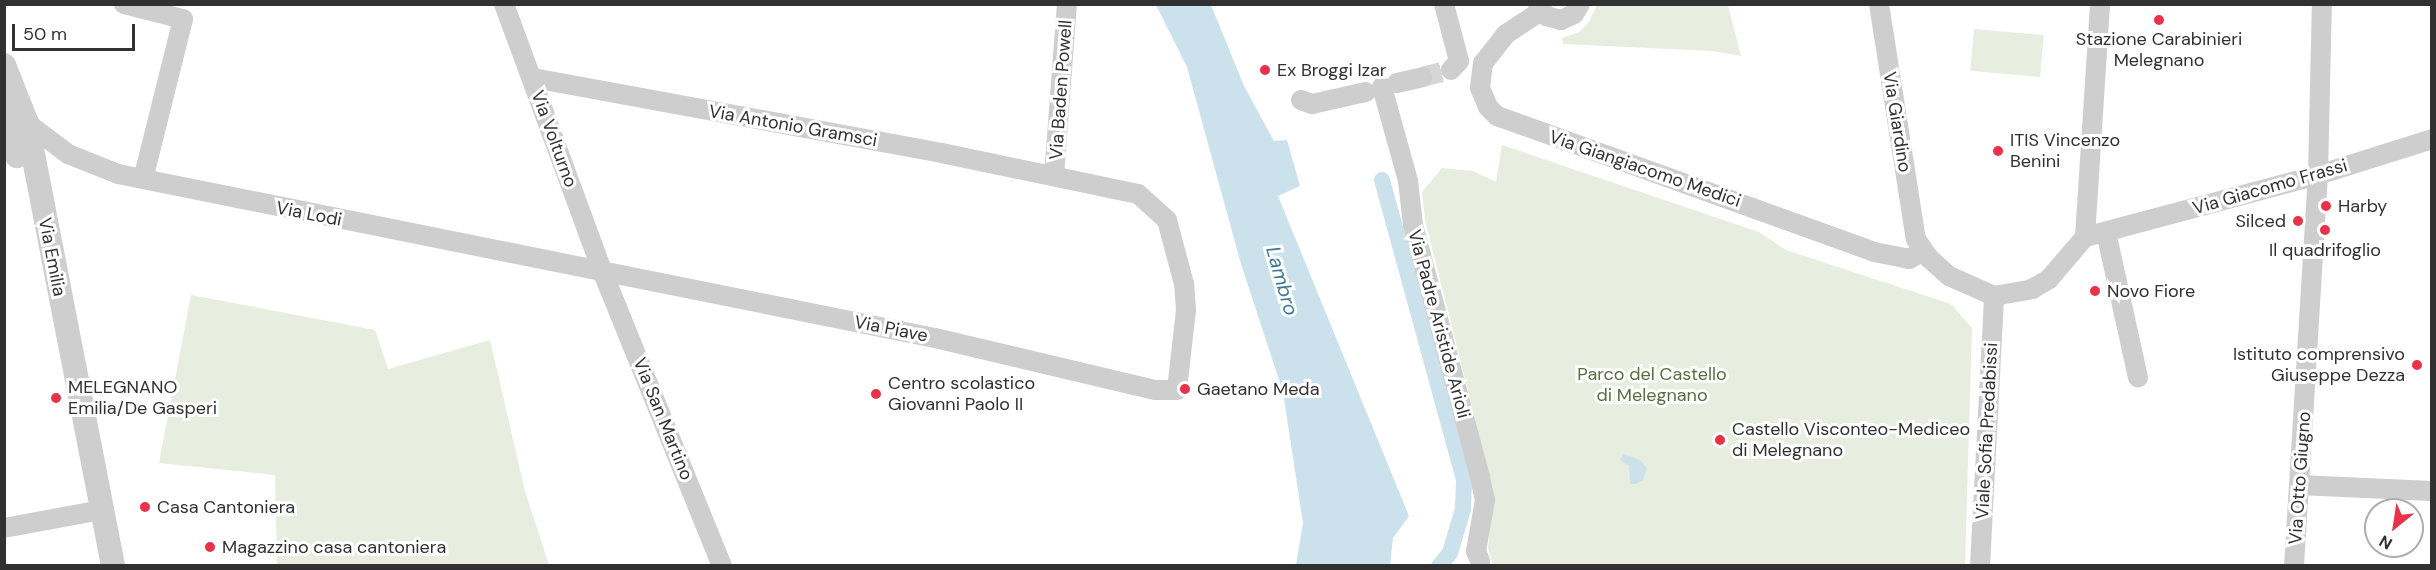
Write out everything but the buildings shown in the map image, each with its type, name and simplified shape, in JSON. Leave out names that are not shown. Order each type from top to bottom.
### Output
[{"type":"street","points":[[124,4],[183,19],[143,179]]},
{"type":"street","name":"Via Volturno","points":[[504,4],[603,273]]},
{"type":"street","name":"Via Baden Powell","points":[[1054,176],[1067,4]]},
{"type":"street","points":[[1443,4],[1459,61],[1451,70]]},
{"type":"street","points":[[1539,8],[1561,20],[1574,14],[1580,4]]},
{"type":"street","name":"Via Giardino","points":[[1879,4],[1920,245]]},
{"type":"street","points":[[1920,245],[1955,279],[1994,296],[2032,289],[2049,279],[2085,237],[2100,4]]},
{"type":"street","name":"Via Otto Giugno","points":[[2294,566],[2318,175],[2322,4]]},
{"type":"street","name":"Via Giangiacomo Medici","points":[[1539,8],[1506,34],[1483,63],[1480,88],[1497,116],[1874,252],[1909,259],[1920,245]]},
{"type":"street","name":"Via Emilia","points":[[4,65],[27,123],[89,453],[113,566]]},
{"type":"street","points":[[1300,100],[1312,104],[1422,77]]},
{"type":"street","name":"Via Antonio Gramsci","points":[[532,78],[1134,192],[1164,214],[1174,239],[1186,297],[1177,390]]},
{"type":"street","name":"Via Padre Aristide Arioli","points":[[1382,87],[1408,181],[1413,225],[1482,485],[1485,519],[1476,551],[1480,561]]},
{"type":"street","name":"Via Emilia","points":[[4,110],[47,298],[89,453]]},
{"type":"street","name":"Via Lodi","points":[[27,123],[80,160],[143,179],[603,273]]},
{"type":"street","name":"Via Giacomo Frassi","points":[[2085,237],[2318,175],[2432,139]]},
{"type":"street","points":[[2106,232],[2138,378]]},
{"type":"street","name":"Via Piave","points":[[603,273],[944,340],[1155,390],[1177,390]]},
{"type":"street","name":"Via San Martino","points":[[603,273],[722,566]]},
{"type":"street","name":"Viale Sofia Predabissi","points":[[1980,566],[1994,296]]},
{"type":"street","points":[[2299,485],[2432,491]]},
{"type":"street","points":[[4,528],[101,510]]},
{"type":"green space","points":[[1597,5],[1728,5],[1741,56],[1712,51],[1563,44],[1562,38],[1579,32],[1589,22]]},
{"type":"green space","points":[[1974,29],[2044,35],[2040,77],[1970,71]]},
{"type":"green space","name":"Parco del Castello di Melegnano","points":[[1502,145],[1759,232],[1786,250],[1951,304],[1972,328],[1965,565],[1493,565],[1488,548],[1493,490],[1425,220],[1422,192],[1442,168],[1473,171],[1496,182]]},
{"type":"green space","points":[[191,295],[375,330],[388,369],[490,340],[525,491],[549,565],[277,565],[275,475],[159,463]]},
{"type":"water","name":"Lambro","points":[[1156,5],[1211,5],[1244,86],[1274,141],[1287,140],[1300,186],[1278,196],[1409,516],[1393,538],[1390,565],[1296,565],[1303,523],[1283,392],[1241,264],[1187,67]]},
{"type":"water","points":[[1624,454],[1640,460],[1647,468],[1643,480],[1636,484],[1630,484],[1629,466],[1620,460]]},
{"type":"waterway","points":[[1382,180],[1464,480],[1463,509],[1450,553],[1439,566]]},
{"type":"tunnel","points":[[1422,77],[1451,70]]},
{"type":"place","name":"Stazione Carabinieri Melegnano","points":[[2159,20]]},
{"type":"place","name":"Ex Broggi Izar","points":[[1265,70]]},
{"type":"place","name":"ITIS Vincenzo Benini","points":[[1998,151]]},
{"type":"place","name":"Harby","points":[[2326,206]]},
{"type":"place","name":"Silced","points":[[2298,221]]},
{"type":"place","name":"Il quadrifoglio","points":[[2325,230]]},
{"type":"place","name":"Novo Fiore","points":[[2095,291]]},
{"type":"place","name":"Istituto comprensivo Giuseppe Dezza","points":[[2417,365]]},
{"type":"place","name":"Gaetano Meda","points":[[1185,389]]},
{"type":"place","name":"Centro scolastico Giovanni Paolo II","points":[[876,394]]},
{"type":"place","name":"MELEGNANO Emilia/De Gasperi","points":[[56,398]]},
{"type":"place","name":"Castello Visconteo-Mediceo di Melegnano","points":[[1720,440]]},
{"type":"place","name":"Casa Cantoniera","points":[[145,507]]},
{"type":"place","name":"Magazzino casa cantoniera","points":[[210,547]]}]
